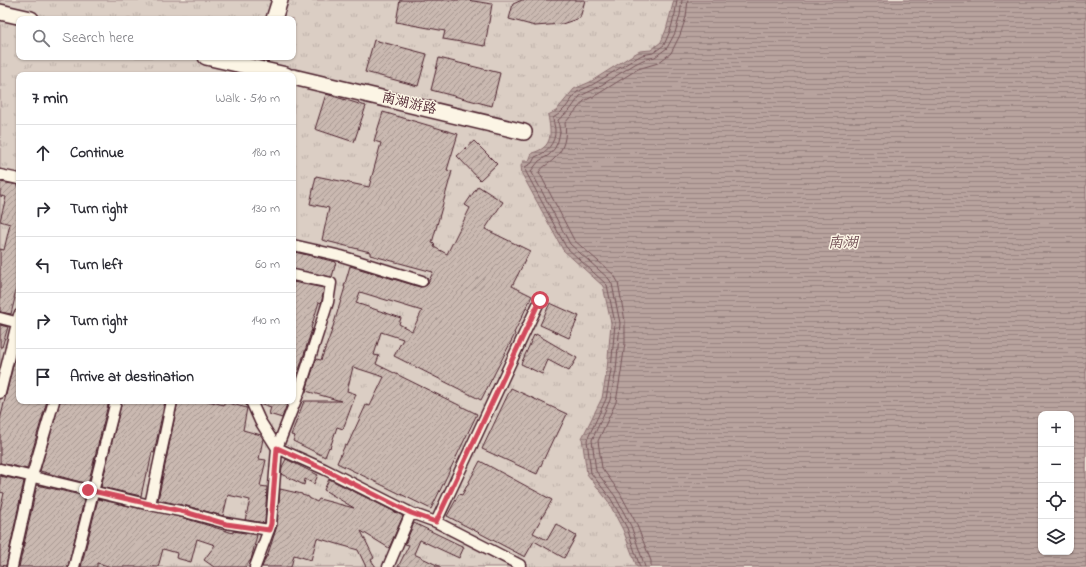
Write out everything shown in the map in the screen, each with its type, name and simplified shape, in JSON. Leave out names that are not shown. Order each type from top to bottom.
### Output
[{"type":"street","points":[[275,16],[280,0]]},
{"type":"street","points":[[0,12],[18,16]]},
{"type":"street","points":[[234,60],[262,63],[280,72]]},
{"type":"street","name":"南湖游路","points":[[296,78],[524,132]]},
{"type":"street","points":[[0,175],[16,178]]},
{"type":"street","points":[[296,246],[341,256],[422,281]]},
{"type":"street","points":[[296,276],[331,284],[328,302],[296,397]]},
{"type":"street","points":[[436,522],[540,300]]},
{"type":"street","points":[[0,318],[16,320]]},
{"type":"street","points":[[0,393],[16,328]]},
{"type":"street","points":[[12,567],[32,476],[53,404]]},
{"type":"street","points":[[74,567],[115,404]]},
{"type":"street","points":[[150,505],[171,404]]},
{"type":"street","points":[[252,404],[260,421],[277,448],[324,469],[411,513],[436,522],[520,565]]},
{"type":"street","points":[[256,567],[271,524],[277,448],[294,404]]},
{"type":"street","points":[[0,469],[185,512],[226,524],[269,530]]},
{"type":"street","points":[[388,567],[411,513]]},
{"type":"green space","points":[[0,0],[1086,0],[1086,567],[0,567]]},
{"type":"water","name":"南湖","points":[[674,0],[1086,0],[1086,567],[637,567],[623,530],[608,501],[587,474],[582,438],[602,398],[607,370],[611,323],[603,286],[563,250],[522,174],[521,166],[523,161],[529,161],[532,153],[544,147],[548,143],[550,128],[548,115],[556,111],[574,89],[590,82],[640,51],[651,50],[661,42],[666,30]]},
{"type":"building","points":[[400,0],[467,0],[492,4],[485,46],[443,39],[445,31],[396,22]]},
{"type":"building","points":[[522,0],[585,0],[580,18],[562,24],[535,26],[509,19],[513,4]]},
{"type":"building","points":[[374,40],[427,54],[418,86],[365,72]]},
{"type":"building","points":[[439,58],[500,73],[492,106],[431,90]]},
{"type":"building","points":[[326,94],[366,106],[354,142],[315,129]]},
{"type":"building","points":[[383,112],[458,134],[447,170],[452,171],[432,243],[435,244],[434,247],[447,254],[470,208],[465,205],[478,186],[503,202],[485,229],[530,251],[512,286],[532,296],[514,333],[515,334],[481,400],[394,356],[403,339],[381,332],[374,355],[379,356],[376,364],[477,414],[431,509],[337,463],[345,445],[347,446],[366,405],[370,406],[384,377],[353,367],[347,391],[356,394],[343,429],[337,427],[330,448],[329,447],[325,457],[293,441],[295,436],[291,435],[304,401],[341,401],[306,391],[316,359],[321,360],[331,333],[350,266],[420,287],[427,285],[433,272],[370,255],[370,252],[322,240],[329,208],[310,204],[316,176],[369,187],[381,143],[374,141]],"holes":[[[360,292],[422,311],[412,331],[399,324],[401,318],[356,303]]]},
{"type":"building","points":[[474,141],[497,164],[480,180],[457,156]]},
{"type":"building","points":[[0,182],[16,185],[16,289],[11,314],[0,312],[0,249],[4,250],[10,224],[0,221],[6,197],[0,196]]},
{"type":"building","points":[[296,252],[336,262],[332,277],[296,270]]},
{"type":"building","points":[[296,283],[324,288],[322,300],[321,303],[319,302],[311,328],[312,329],[296,380]]},
{"type":"building","points":[[550,303],[579,316],[569,338],[540,325]]},
{"type":"building","points":[[0,325],[8,327],[2,347],[0,347]]},
{"type":"building","points":[[536,334],[577,358],[569,371],[548,360],[542,374],[521,364],[534,335],[535,336]]},
{"type":"building","points":[[16,353],[16,404],[46,404],[27,469],[0,463],[0,420]]},
{"type":"building","points":[[511,388],[567,414],[556,437],[554,437],[537,474],[482,449]]},
{"type":"building","points":[[59,404],[108,404],[88,484],[40,471]]},
{"type":"building","points":[[121,404],[164,404],[154,453],[152,452],[148,473],[146,473],[141,496],[101,487]]},
{"type":"building","points":[[177,404],[232,404],[247,408],[243,430],[261,435],[263,439],[259,459],[266,460],[260,486],[267,487],[265,523],[245,520],[250,500],[228,495],[223,516],[158,500]]},
{"type":"building","points":[[262,404],[287,404],[282,418],[269,414],[271,407]]},
{"type":"building","points":[[286,459],[318,475],[314,484],[305,479],[304,485],[281,474],[282,467]]},
{"type":"building","points":[[480,461],[552,500],[533,533],[547,540],[556,524],[576,536],[564,558],[534,541],[525,557],[447,516],[459,494],[462,495]]},
{"type":"building","points":[[0,476],[24,481],[6,566],[0,565],[0,511],[4,493],[0,492]]},
{"type":"building","points":[[329,479],[403,516],[389,548],[361,531],[374,558],[371,560],[376,567],[366,567],[358,550],[317,538],[311,560],[294,555],[291,567],[262,567],[267,557],[277,526],[280,489],[302,494],[317,502],[319,499],[354,508],[324,490]]},
{"type":"building","points":[[37,485],[85,496],[68,567],[19,567]]},
{"type":"building","points":[[98,499],[184,518],[233,533],[233,531],[257,535],[251,560],[245,567],[214,567],[204,560],[215,545],[197,539],[191,562],[176,558],[177,553],[163,549],[158,567],[112,567],[97,563],[97,567],[81,567]]},
{"type":"building","points":[[414,523],[464,547],[459,558],[420,540],[414,554],[441,567],[398,567],[409,545],[405,544]]},
{"type":"route","points":[[88,490],[185,512],[226,524],[269,530],[271,524],[277,448],[324,469],[411,513],[436,522],[540,300]]}]
